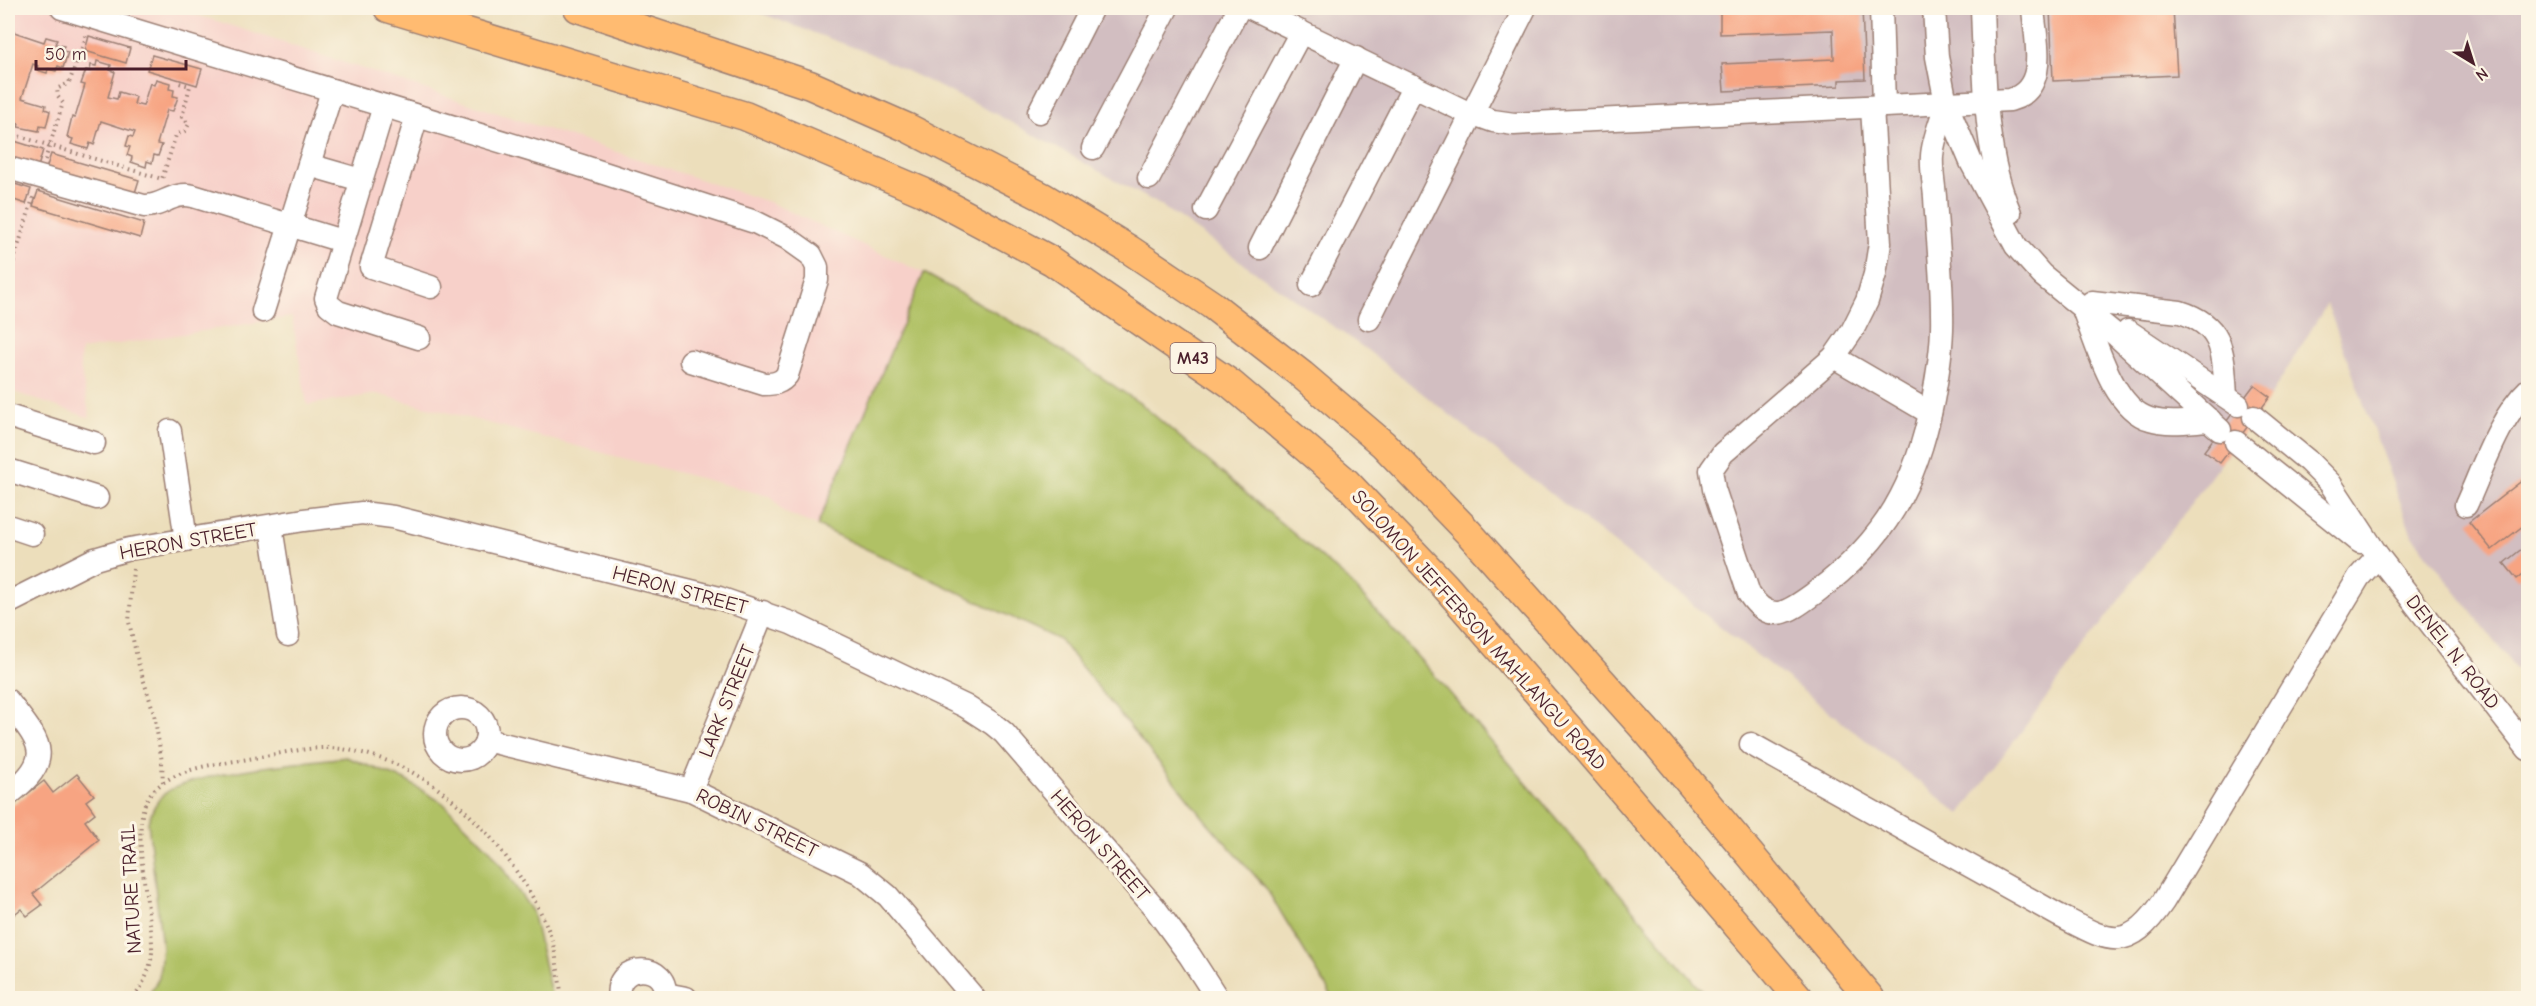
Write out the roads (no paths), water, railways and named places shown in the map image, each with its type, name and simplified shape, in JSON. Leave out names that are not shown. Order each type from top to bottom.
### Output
[{"type":"main road","name":"SOLOMON JEFFERSON MAHLANGU ROAD","points":[[388,8],[746,116],[923,192],[1052,261],[1231,384],[1346,482],[1445,586],[1799,999]]},
{"type":"main road","name":"M43","points":[[578,8],[810,85],[908,128],[1043,197],[1130,250],[1221,312],[1302,375],[1383,444],[1469,533],[1649,734],[1870,999]]},
{"type":"street","points":[[62,8],[579,165],[755,222],[787,238],[811,255],[817,267],[816,280],[787,375],[783,380],[764,384],[691,361]]},
{"type":"street","points":[[1039,112],[1092,8]]},
{"type":"street","points":[[1093,148],[1167,8]]},
{"type":"street","points":[[1149,178],[1239,8]]},
{"type":"street","points":[[1251,8],[1473,114],[1514,124],[1986,102],[2020,98],[2035,82],[2037,72],[2033,8]]},
{"type":"street","points":[[1369,319],[1525,8]]},
{"type":"street","points":[[1881,8],[1878,106],[1880,243],[1875,274],[1867,301],[1852,331],[1834,357],[1723,453],[1711,470],[1714,489],[1749,594],[1759,608],[1776,614],[1791,610],[1844,569],[1875,538],[1901,500],[1920,456],[1940,363],[1942,314],[1932,156],[1946,103]]},
{"type":"street","points":[[1934,8],[1937,57],[1946,103],[1971,162],[2016,246],[2042,276],[2087,305],[2181,312],[2193,316],[2209,329],[2221,345],[2240,406]]},
{"type":"street","points":[[1982,8],[1986,102],[1992,142],[2001,189],[2020,233],[2043,262],[2087,305],[2109,375],[2133,410],[2151,420],[2222,430]]},
{"type":"street","points":[[1206,210],[1301,32]]},
{"type":"street","points":[[1260,248],[1356,58]]},
{"type":"street","points":[[1311,285],[1414,86]]},
{"type":"street","points":[[263,310],[332,91]]},
{"type":"street","points":[[384,106],[326,298],[329,305],[338,312],[419,338]]},
{"type":"street","points":[[371,267],[417,116]]},
{"type":"street","points":[[309,165],[361,180]]},
{"type":"street","points":[[8,168],[144,206],[159,204],[177,195],[187,194],[290,225],[371,267],[431,287]]},
{"type":"street","name":"DENEL N. ROAD","points":[[2087,305],[2240,406],[2308,461],[2330,483],[2378,556],[2529,749]]},
{"type":"street","name":"DENEL N. ROAD","points":[[2087,305],[2117,336],[2222,430],[2378,556]]},
{"type":"street","points":[[1834,357],[1930,413]]},
{"type":"street","points":[[2466,505],[2504,425],[2529,390]]},
{"type":"street","points":[[8,416],[94,443]]},
{"type":"street","points":[[170,431],[186,540]]},
{"type":"street","points":[[8,470],[97,498]]},
{"type":"street","name":"HERON STREET","points":[[8,603],[95,559],[129,549],[362,513],[385,515],[719,598],[763,612],[965,706],[1005,733],[1154,907],[1190,956],[1217,999]]},
{"type":"street","points":[[8,526],[32,534]]},
{"type":"street","points":[[271,526],[288,635]]},
{"type":"street","points":[[1751,744],[2058,915],[2106,939],[2122,938],[2138,930],[2163,902],[2359,577],[2378,556]]},
{"type":"street","name":"LARK STREET","points":[[692,790],[763,612]]},
{"type":"street","points":[[8,701],[36,741],[39,751],[39,762],[34,773],[8,795]]},
{"type":"street","name":"ROBIN STREET","points":[[486,740],[692,790],[860,873],[888,896],[974,999]]},
{"type":"street","points":[[619,999],[621,983],[626,975],[643,970],[659,977],[672,997]]}]
